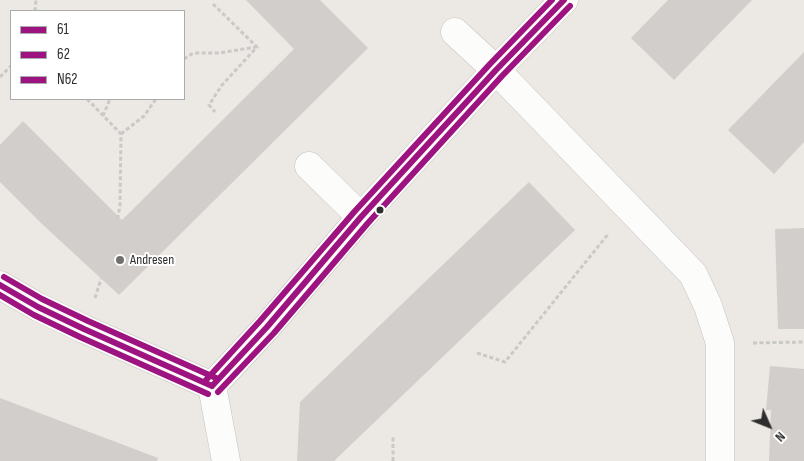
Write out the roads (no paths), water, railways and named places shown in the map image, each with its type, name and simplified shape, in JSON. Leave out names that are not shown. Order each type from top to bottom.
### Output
[{"type":"street","points":[[212,386],[267,327],[361,217],[496,70],[564,0]]},
{"type":"street","points":[[455,32],[496,70],[693,274],[708,306],[720,343],[720,461]]},
{"type":"street","points":[[309,166],[361,217]]},
{"type":"street","points":[[0,285],[38,307],[212,386]]},
{"type":"street","points":[[212,386],[226,461]]},
{"type":"place","name":"Andresen","points":[[120,260]]}]
